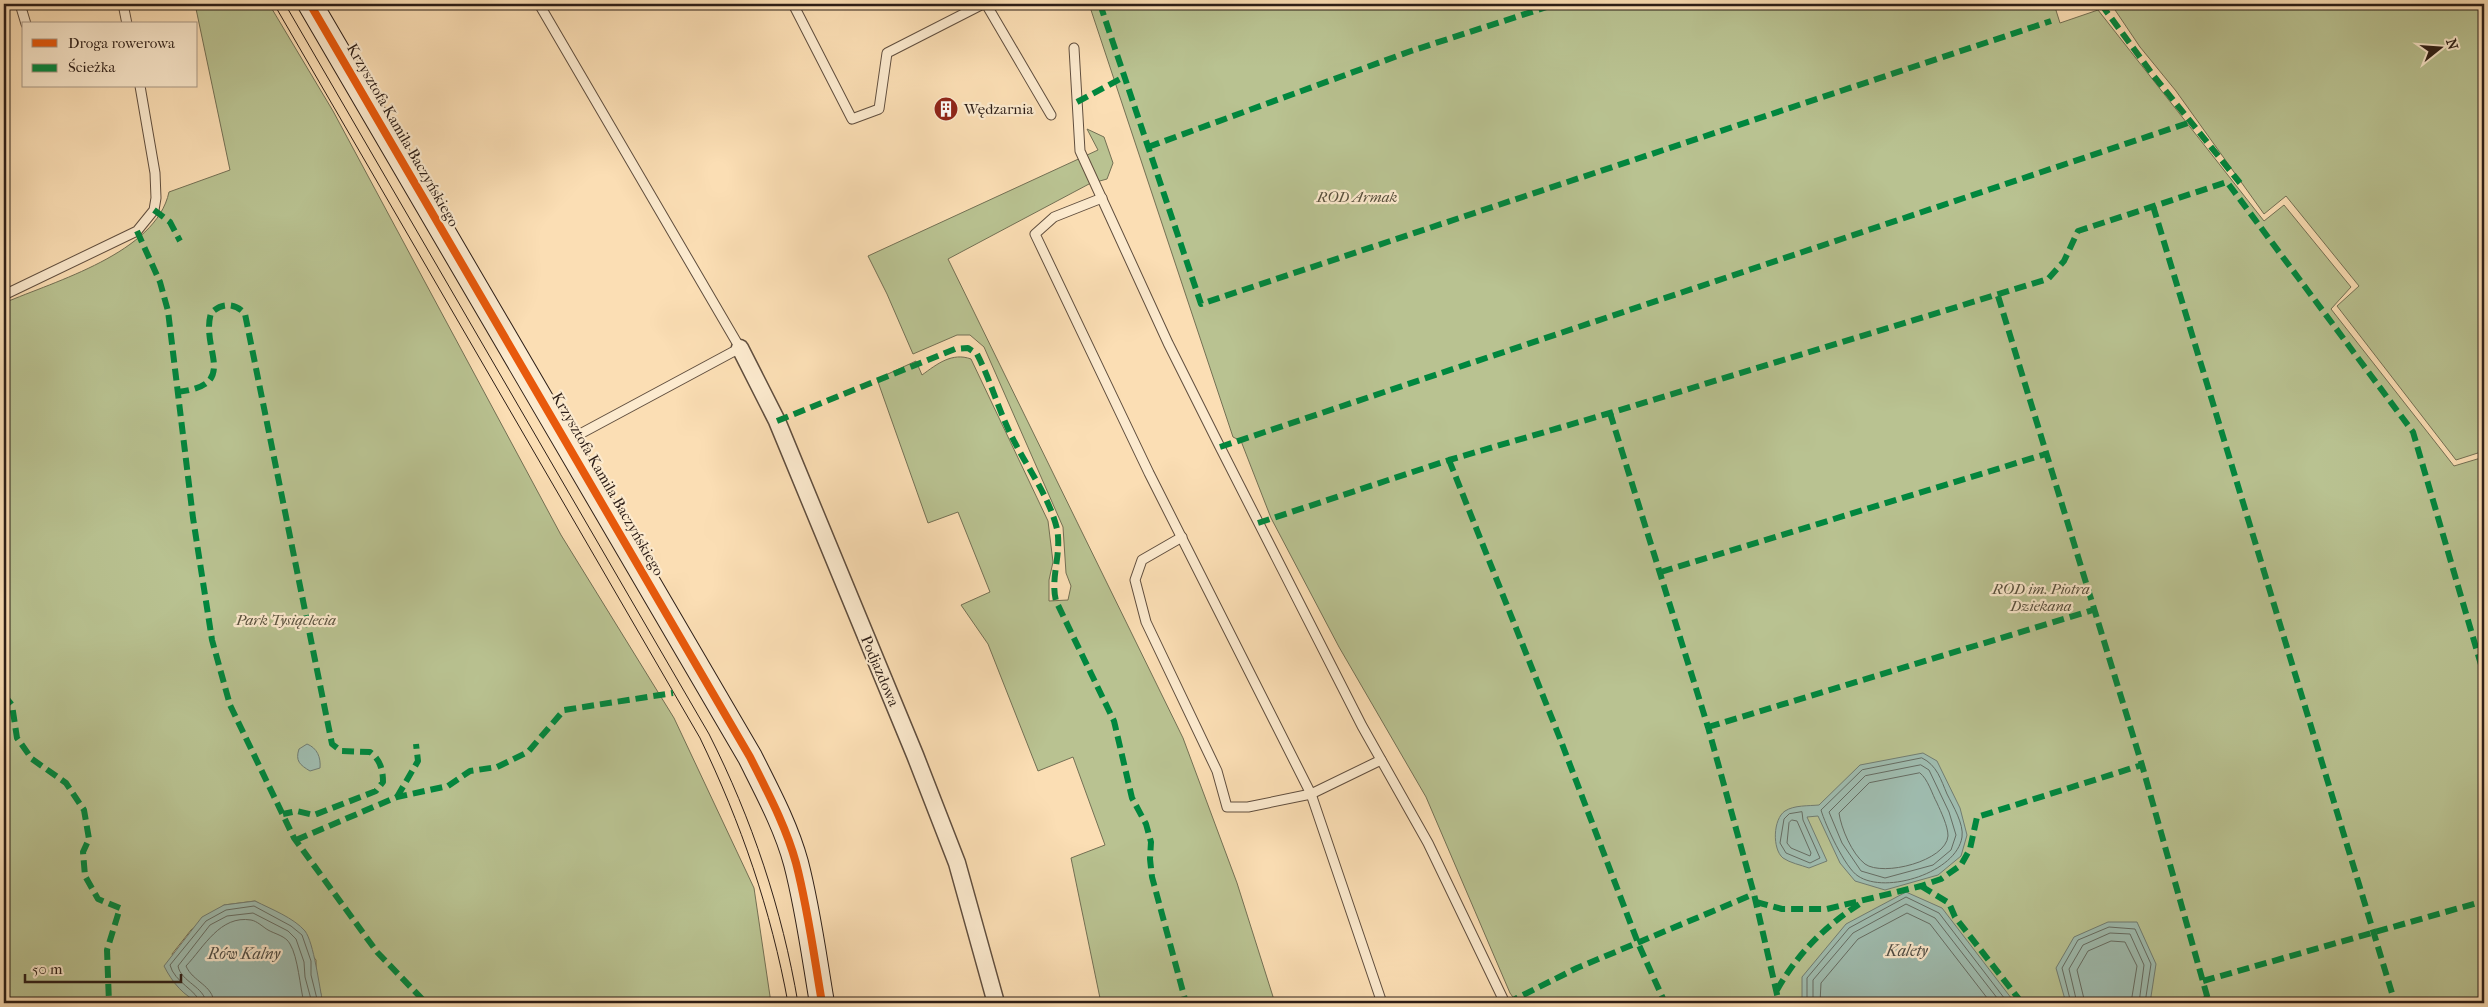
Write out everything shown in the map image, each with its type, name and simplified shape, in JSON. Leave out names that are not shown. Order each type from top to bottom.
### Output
[{"type":"street","name":"Krzysztofa Kamila Baczyńskiego","points":[[310,4],[567,441],[726,715],[766,788],[795,862],[810,929],[822,1003]]},
{"type":"street","name":"Podjazdowa","points":[[740,348],[776,422],[929,791],[957,863],[996,1003]]},
{"type":"lane","points":[[20,4],[25,22]]},
{"type":"lane","points":[[123,4],[127,22]]},
{"type":"lane","points":[[539,4],[740,348],[567,441]]},
{"type":"lane","points":[[793,4],[852,119],[879,109],[888,53],[984,4],[1051,115]]},
{"type":"lane","points":[[1074,48],[1080,151],[1181,369],[1258,523],[1381,760],[1428,843],[1505,1003]]},
{"type":"lane","points":[[4,295],[137,231],[154,210],[156,198],[155,173],[140,88]]},
{"type":"lane","points":[[1102,198],[1054,216],[1035,234],[1182,538],[1311,794],[1382,1003]]},
{"type":"lane","points":[[1182,538],[1142,560],[1135,580],[1146,622],[1217,771],[1226,807],[1248,807],[1311,794],[1381,760]]},
{"type":"green space","name":"Park Tysiąclecia","points":[[195,4],[269,4],[333,111],[561,535],[674,718],[754,888],[771,1003],[323,1003],[316,974],[316,960],[278,914],[255,901],[224,905],[191,930],[172,954],[193,1000],[201,1003],[4,1003],[4,303],[75,274],[125,248],[145,232],[160,213],[169,192],[230,170]]},
{"type":"green space","name":"ROD im. Piotra Dziekana","points":[[1089,4],[2054,4],[2060,23],[2098,10],[2264,221],[2284,205],[2351,287],[2331,309],[2454,466],[2484,457],[2484,1003],[1517,1003],[1510,993],[1426,797],[1339,647],[1271,518],[1241,441],[1233,437]]},
{"type":"green space","points":[[2111,4],[2484,4],[2484,451],[2456,460],[2337,306],[2359,286],[2286,196],[2264,214],[2176,91],[2140,47]]},
{"type":"green space","points":[[1087,129],[1104,137],[1113,163],[1107,179],[1089,184],[948,259],[1183,738],[1237,883],[1275,1003],[1101,1003],[1071,858],[1105,845],[1073,757],[1038,771],[988,644],[961,605],[990,592],[958,512],[928,523],[877,379],[916,361],[922,375],[939,363],[951,358],[964,357],[971,359],[1048,521],[1053,562],[1049,580],[1049,601],[1068,600],[1071,586],[1066,573],[1063,527],[984,347],[970,335],[957,335],[913,354],[868,256],[1098,150]]},
{"type":"water","points":[[307,744],[318,753],[320,768],[310,771],[299,762],[299,749]]},
{"type":"water","points":[[1923,753],[1937,761],[1960,808],[1967,835],[1961,856],[1938,875],[1885,890],[1855,881],[1840,863],[1818,816],[1807,817],[1827,861],[1809,868],[1789,861],[1779,854],[1775,834],[1778,820],[1785,811],[1797,807],[1819,805],[1860,765]]},
{"type":"water","name":"Kalety","points":[[1906,892],[1942,908],[2015,1003],[1802,1003],[1802,977],[1846,924]]},
{"type":"water","name":"Rów Kalny","points":[[255,901],[289,918],[305,931],[314,955],[323,1003],[201,1003],[184,993],[171,978],[164,966],[202,917],[224,905]]},
{"type":"water","points":[[2108,922],[2137,922],[2156,964],[2150,1003],[2066,1003],[2056,968],[2074,937]]},
{"type":"tram line","points":[[274,4],[700,738],[729,802],[753,868],[773,934],[788,1003]]},
{"type":"tram line","points":[[285,4],[709,734],[739,799],[764,865],[783,933],[798,1003]]},
{"type":"marked path","points":[[1100,4],[1201,304],[2051,21]]},
{"type":"marked path","points":[[1148,147],[1411,51],[1556,4]]},
{"type":"marked path","points":[[2101,4],[2153,75],[2240,183]]},
{"type":"marked path","points":[[1077,102],[1124,77]]},
{"type":"marked path","points":[[1220,447],[2191,122]]},
{"type":"marked path","points":[[1258,523],[1449,460],[1610,413],[2048,279],[2064,261],[2078,231],[2227,182],[2413,432],[2484,675]]},
{"type":"marked path","points":[[2153,206],[2395,1003]]},
{"type":"marked path","points":[[154,210],[170,222],[180,241]]},
{"type":"marked path","points":[[137,231],[160,282],[168,311],[193,518],[212,640],[230,705],[294,838],[377,952],[426,1003]]},
{"type":"marked path","points":[[1998,296],[2142,765],[2209,1003]]},
{"type":"marked path","points":[[177,392],[196,388],[208,382],[213,374],[214,364],[209,327],[211,313],[219,307],[228,305],[237,307],[245,314],[332,744],[341,751],[370,752],[379,761],[382,769],[383,782],[376,791],[314,815],[297,811],[283,814]]},
{"type":"marked path","points":[[777,421],[955,349],[968,348],[977,354],[1008,429],[1044,494],[1057,529],[1058,547],[1054,583],[1056,601],[1114,721],[1132,798],[1146,824],[1151,842],[1152,877],[1186,1003]]},
{"type":"marked path","points":[[1610,413],[1708,727],[1754,894],[1779,1003]]},
{"type":"marked path","points":[[1661,572],[2046,454]]},
{"type":"marked path","points":[[1449,460],[1559,736],[1638,943],[1665,1003]]},
{"type":"marked path","points":[[1708,727],[2093,610]]},
{"type":"marked path","points":[[296,840],[397,797],[448,786],[470,771],[497,767],[528,752],[564,710],[673,693]]},
{"type":"marked path","points":[[4,695],[12,705],[17,738],[32,759],[66,783],[84,810],[89,839],[83,852],[85,876],[98,899],[120,908],[107,950],[109,1003]]},
{"type":"marked path","points":[[397,797],[418,761],[416,744]]},
{"type":"marked path","points":[[1756,902],[1782,909],[1827,909],[1921,886],[1941,879],[1961,865],[1970,849],[1977,817],[2142,765]]},
{"type":"marked path","points":[[1921,886],[1949,903],[1955,917],[2022,1003]]},
{"type":"marked path","points":[[1507,1003],[1577,968],[1754,894]]},
{"type":"marked path","points":[[2203,981],[2484,901]]},
{"type":"marked path","points":[[1777,990],[1794,964],[1813,941],[1861,903]]},
{"type":"marked path","points":[[2196,1003],[2208,998]]},
{"type":"cycle path","points":[[310,4],[750,757],[782,822],[792,849],[807,915],[822,1003]]},
{"type":"place","name":"Wędzarnia","points":[[946,109]]},
{"type":"park label","name":"ROD Armak","points":[[1357,197]]}]
